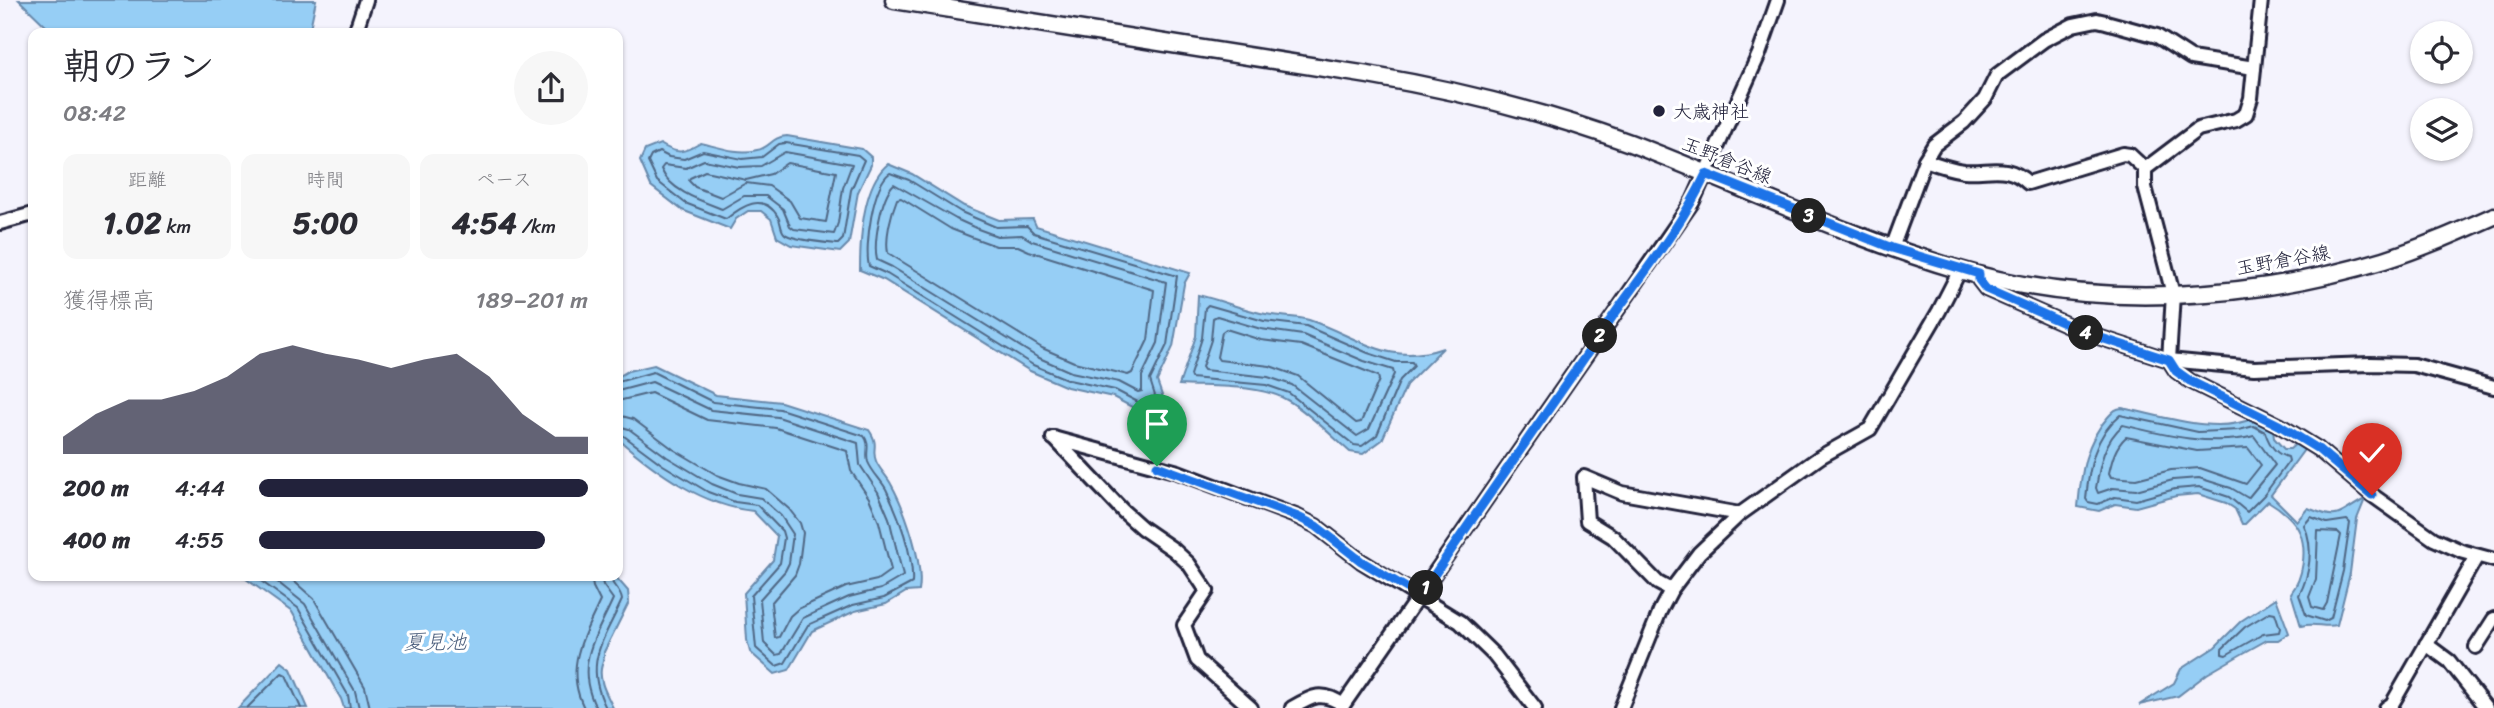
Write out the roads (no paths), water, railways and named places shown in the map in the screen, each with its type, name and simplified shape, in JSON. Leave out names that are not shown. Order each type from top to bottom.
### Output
[{"type":"main road","name":"玉野倉谷線","points":[[894,0],[1417,83],[1576,124],[1892,248],[1960,270],[2020,284],[2146,296],[2256,289],[2384,260],[2494,216]]},
{"type":"street","points":[[357,28],[366,0]]},
{"type":"street","points":[[1292,708],[1316,696],[1332,697],[1342,707],[1668,239],[1693,201],[1706,174],[1759,54],[1778,0]]},
{"type":"street","points":[[2145,169],[2198,129],[2236,120],[2246,114],[2251,98],[2261,0]]},
{"type":"street","points":[[1892,248],[1934,145],[1964,122],[1985,99],[1997,75],[2044,40],[2073,25],[2097,20],[2106,22],[2157,36],[2191,58],[2254,68]]},
{"type":"street","points":[[1926,160],[1946,168],[1965,171],[2012,170],[2028,183],[2123,154],[2130,155],[2145,169],[2145,187],[2173,294],[2169,360],[2176,371],[2190,381],[2279,425],[2318,449],[2372,495],[2434,539],[2494,560]]},
{"type":"street","points":[[0,223],[28,215]]},
{"type":"street","points":[[1627,706],[1630,683],[1660,611],[1671,590],[1699,553],[1740,514],[1820,457],[1870,429],[1960,270]]},
{"type":"street","points":[[1979,274],[1979,280],[1986,289],[2086,333],[2169,360],[2254,368],[2414,365],[2494,387]]},
{"type":"street","points":[[1251,708],[1197,660],[1184,625],[1207,591],[1189,564],[1123,511],[1053,438],[1178,472],[1316,526],[1361,561],[1460,622],[1494,655],[1535,708]]},
{"type":"street","points":[[1671,590],[1658,583],[1613,537],[1587,520],[1584,477],[1622,493],[1740,514]]},
{"type":"street","points":[[2386,708],[2392,704],[2477,556]]},
{"type":"street","points":[[2476,647],[2494,619]]},
{"type":"street","points":[[2426,643],[2449,661],[2486,708]]},
{"type":"water","points":[[19,0],[316,0],[310,28],[48,28]]},
{"type":"water","points":[[787,136],[862,149],[871,157],[871,165],[858,192],[849,243],[840,252],[791,245],[777,237],[771,219],[761,211],[748,211],[736,219],[730,229],[682,210],[651,186],[640,161],[645,150],[660,144],[676,151],[685,151],[701,143],[743,152],[761,149],[777,138]]},
{"type":"water","points":[[888,164],[912,174],[964,206],[999,220],[1033,219],[1036,226],[1190,273],[1184,284],[1173,347],[1157,381],[1165,404],[1166,425],[1113,397],[1067,387],[1030,371],[884,280],[860,270],[862,228],[868,198],[880,173]]},
{"type":"water","points":[[1198,295],[1257,312],[1309,320],[1374,348],[1390,352],[1424,353],[1443,348],[1407,384],[1382,440],[1363,454],[1350,452],[1303,411],[1276,395],[1234,387],[1179,385],[1196,336]]},
{"type":"water","points":[[654,365],[716,395],[781,402],[869,430],[875,443],[876,461],[896,495],[912,536],[919,566],[919,591],[906,592],[886,604],[855,611],[812,631],[789,670],[775,674],[750,652],[744,593],[773,560],[777,536],[753,511],[734,508],[698,495],[664,475],[623,443],[623,374]]},
{"type":"water","points":[[2122,408],[2205,425],[2239,423],[2253,418],[2273,427],[2274,438],[2284,449],[2290,449],[2298,442],[2306,447],[2271,495],[2297,521],[2308,508],[2333,515],[2365,499],[2357,519],[2350,573],[2337,625],[2301,626],[2291,593],[2301,572],[2302,540],[2291,519],[2268,501],[2245,524],[2242,524],[2235,509],[2226,503],[2198,494],[2176,496],[2136,507],[2115,504],[2099,511],[2078,507],[2089,448],[2108,417],[2115,410]]},
{"type":"water","name":"夏見池","points":[[249,581],[619,581],[628,591],[629,602],[604,652],[601,669],[603,684],[613,708],[344,708],[292,612]]},
{"type":"water","points":[[2276,598],[2289,633],[2278,640],[2267,640],[2240,655],[2207,674],[2178,696],[2139,705],[2174,683],[2181,669],[2215,647],[2241,621]]},
{"type":"water","points":[[282,662],[291,669],[308,708],[238,708]]},
{"type":"place","name":"大歳神社","points":[[1659,111]]}]
